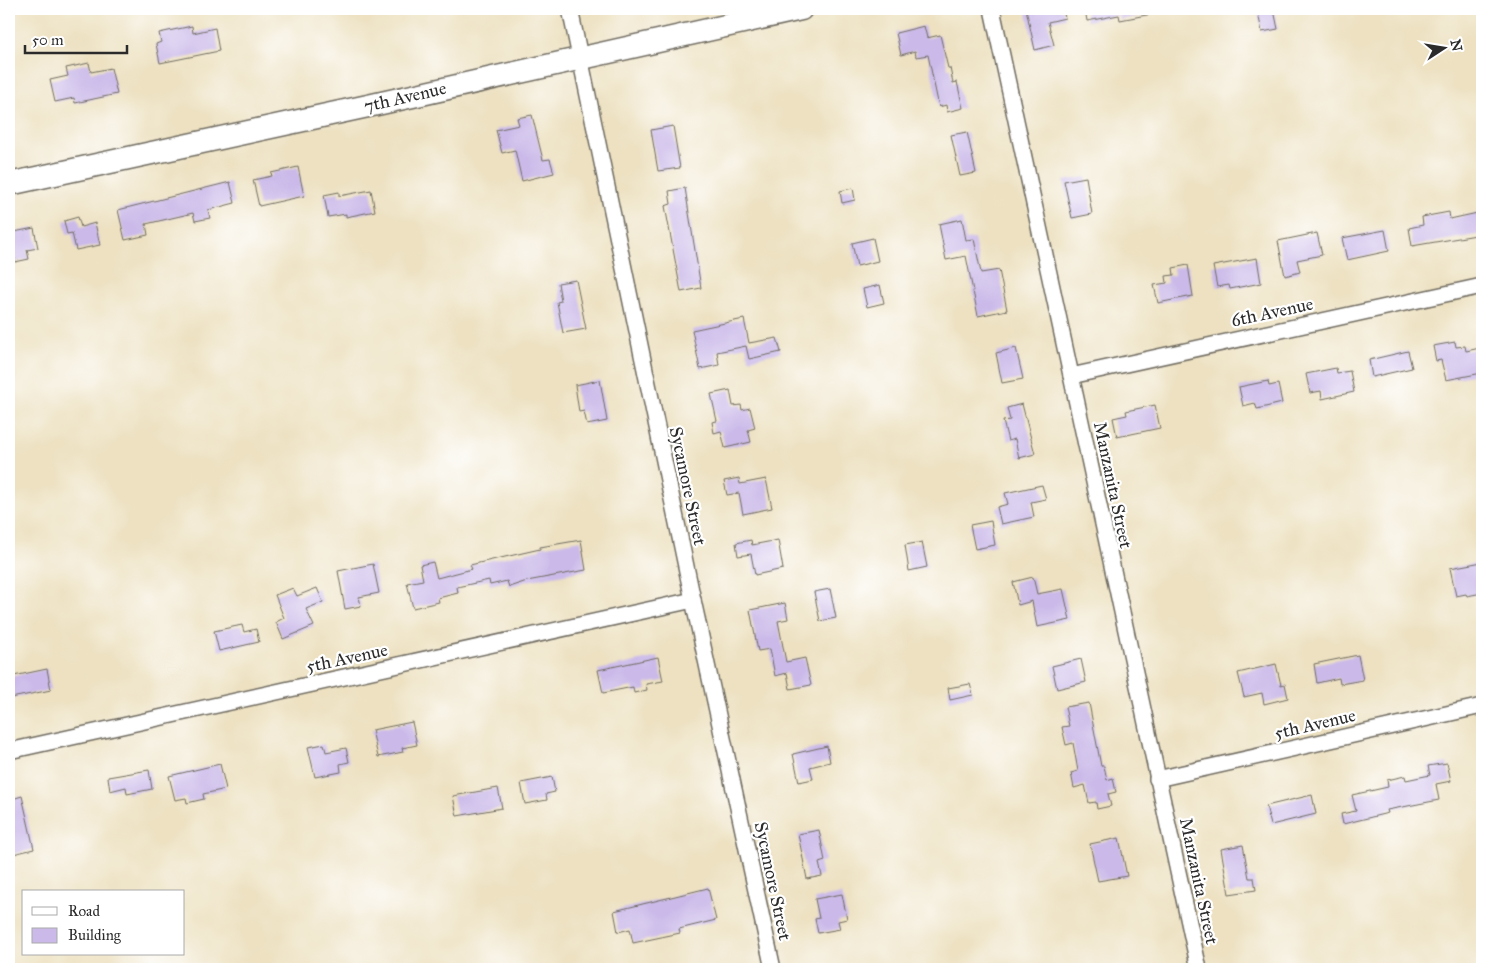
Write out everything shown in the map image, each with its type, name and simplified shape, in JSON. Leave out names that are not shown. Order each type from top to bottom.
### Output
[{"type":"street","name":"Sycamore Street","points":[[570,9],[693,600],[773,969]]},
{"type":"street","name":"7th Avenue","points":[[9,184],[801,9]]},
{"type":"street","name":"Manzanita Street","points":[[992,9],[1199,969]]},
{"type":"street","name":"6th Avenue","points":[[1070,376],[1482,286]]},
{"type":"street","name":"5th Avenue","points":[[9,752],[693,600]]},
{"type":"street","name":"5th Avenue","points":[[1157,778],[1482,706]]},
{"type":"building","points":[[1026,9],[1063,9],[1065,18],[1048,22],[1054,45],[1035,50]]},
{"type":"building","points":[[1085,9],[1151,9],[1152,14],[1120,20],[1119,15],[1087,21]]},
{"type":"building","points":[[1274,10],[1278,29],[1262,32],[1258,13]]},
{"type":"building","points":[[192,26],[193,33],[215,28],[219,51],[160,63],[156,44],[161,42],[159,33]]},
{"type":"building","points":[[924,26],[927,38],[940,35],[948,68],[950,68],[953,83],[957,82],[963,108],[947,112],[946,105],[939,107],[928,55],[916,57],[915,51],[901,55],[896,33]]},
{"type":"building","points":[[89,63],[91,72],[111,68],[117,94],[75,103],[74,98],[55,102],[50,80],[68,76],[66,68]]},
{"type":"building","points":[[532,115],[543,160],[550,159],[554,173],[522,181],[515,150],[502,153],[496,130],[519,125],[517,118]]},
{"type":"building","points":[[673,126],[680,168],[658,171],[651,130]]},
{"type":"building","points":[[967,132],[976,173],[960,176],[951,135]]},
{"type":"building","points":[[298,167],[304,196],[259,206],[253,180],[272,176],[271,173]]},
{"type":"building","points":[[1086,177],[1092,214],[1072,218],[1064,181]]},
{"type":"building","points":[[230,182],[235,203],[208,210],[210,218],[195,221],[193,213],[146,224],[148,235],[125,240],[118,210]]},
{"type":"building","points":[[685,188],[701,288],[681,292],[665,206],[671,204],[669,191]]},
{"type":"building","points":[[853,188],[855,200],[842,203],[840,191]]},
{"type":"building","points":[[371,190],[375,211],[346,217],[346,214],[328,217],[324,195],[339,192],[339,196]]},
{"type":"building","points":[[1449,212],[1450,219],[1482,212],[1482,234],[1412,246],[1409,228],[1423,225],[1422,217]]},
{"type":"building","points":[[78,217],[81,227],[95,223],[100,245],[76,250],[72,233],[67,234],[64,221]]},
{"type":"building","points":[[962,219],[966,240],[974,239],[981,273],[999,270],[1007,310],[978,316],[966,256],[946,260],[939,224]]},
{"type":"building","points":[[34,228],[38,248],[27,250],[29,259],[15,262],[14,253],[9,254],[9,233]]},
{"type":"building","points":[[1385,230],[1389,251],[1347,260],[1342,238]]},
{"type":"building","points":[[1317,233],[1322,255],[1297,260],[1300,272],[1285,276],[1278,241]]},
{"type":"building","points":[[873,238],[878,261],[857,266],[852,243]]},
{"type":"building","points":[[1257,258],[1261,283],[1230,289],[1229,285],[1217,287],[1213,266]]},
{"type":"building","points":[[1188,265],[1193,296],[1158,303],[1154,285],[1167,283],[1166,276],[1174,275],[1173,268]]},
{"type":"building","points":[[576,280],[586,329],[563,333],[557,302],[561,301],[558,283]]},
{"type":"building","points":[[880,285],[884,303],[867,307],[863,289]]},
{"type":"building","points":[[744,319],[749,343],[777,338],[781,352],[749,359],[746,346],[717,352],[719,365],[700,369],[692,330]]},
{"type":"building","points":[[1455,342],[1456,347],[1465,346],[1466,351],[1480,348],[1482,373],[1446,380],[1441,360],[1436,361],[1433,346]]},
{"type":"building","points":[[1016,348],[1023,379],[1002,383],[996,353]]},
{"type":"building","points":[[1408,351],[1412,368],[1372,377],[1369,360]]},
{"type":"building","points":[[1336,368],[1337,373],[1350,371],[1354,392],[1322,399],[1321,391],[1310,393],[1306,374]]},
{"type":"building","points":[[600,380],[607,421],[587,425],[584,411],[579,412],[575,385]]},
{"type":"building","points":[[1268,381],[1269,386],[1278,384],[1282,403],[1257,409],[1255,403],[1243,406],[1239,387]]},
{"type":"building","points":[[730,390],[733,406],[741,405],[742,410],[750,408],[755,428],[748,430],[751,442],[725,448],[721,431],[714,433],[712,422],[717,421],[711,394]]},
{"type":"building","points":[[1022,404],[1035,454],[1019,458],[1015,439],[1008,441],[1003,421],[1010,420],[1007,408]]},
{"type":"building","points":[[1155,405],[1160,428],[1117,437],[1113,418],[1127,415],[1126,411]]},
{"type":"building","points":[[739,478],[740,484],[766,479],[772,508],[743,514],[739,493],[727,495],[724,481]]},
{"type":"building","points":[[1042,485],[1046,499],[1031,502],[1034,517],[1001,524],[997,507],[1008,504],[1005,493]]},
{"type":"building","points":[[991,521],[995,545],[975,549],[970,525]]},
{"type":"building","points":[[581,540],[586,570],[527,581],[509,587],[507,581],[490,585],[489,580],[457,587],[458,593],[438,598],[439,602],[413,608],[407,583],[423,580],[420,565],[433,562],[437,578],[472,569],[470,565],[540,549],[540,547]]},
{"type":"building","points":[[751,540],[752,545],[778,540],[783,569],[755,575],[751,554],[738,556],[736,543]]},
{"type":"building","points":[[922,542],[927,567],[909,571],[905,545]]},
{"type":"building","points":[[1482,562],[1482,593],[1456,596],[1450,568]]},
{"type":"building","points":[[373,564],[379,593],[359,597],[361,606],[345,609],[338,571]]},
{"type":"building","points":[[1033,577],[1037,594],[1063,589],[1070,620],[1037,627],[1032,601],[1018,605],[1013,582]]},
{"type":"building","points":[[293,588],[297,596],[317,588],[323,602],[306,609],[314,626],[283,639],[276,622],[284,618],[275,595]]},
{"type":"building","points":[[830,589],[836,618],[820,621],[814,592]]},
{"type":"building","points":[[785,603],[788,619],[778,621],[786,662],[805,658],[811,685],[790,689],[787,673],[775,676],[770,649],[758,651],[750,610]]},
{"type":"building","points":[[242,625],[244,632],[256,629],[259,642],[219,651],[214,631]]},
{"type":"building","points":[[1358,655],[1363,680],[1340,684],[1339,678],[1317,683],[1314,664]]},
{"type":"building","points":[[658,657],[663,681],[646,684],[647,690],[634,693],[633,687],[603,693],[598,670]]},
{"type":"building","points":[[1081,659],[1086,682],[1057,689],[1052,666]]},
{"type":"building","points":[[1276,664],[1281,685],[1285,684],[1288,698],[1264,704],[1262,693],[1244,697],[1238,673]]},
{"type":"building","points":[[47,669],[51,690],[11,698],[9,677]]},
{"type":"building","points":[[970,684],[973,695],[950,700],[948,688]]},
{"type":"building","points":[[1089,703],[1101,766],[1104,766],[1107,780],[1113,778],[1116,792],[1108,794],[1111,806],[1097,809],[1096,802],[1089,803],[1085,785],[1074,788],[1071,773],[1078,771],[1073,743],[1066,745],[1062,727],[1069,726],[1065,707]]},
{"type":"building","points":[[412,722],[417,745],[402,748],[403,752],[378,757],[372,730]]},
{"type":"building","points":[[324,744],[326,752],[346,748],[349,762],[340,764],[341,772],[315,777],[308,747]]},
{"type":"building","points":[[827,746],[830,762],[810,767],[813,779],[799,782],[793,754]]},
{"type":"building","points":[[1447,763],[1451,781],[1436,784],[1439,800],[1387,810],[1388,813],[1343,824],[1341,814],[1356,811],[1352,795],[1388,787],[1387,780],[1405,776],[1406,780],[1430,775],[1428,766]]},
{"type":"building","points":[[220,764],[226,789],[203,794],[204,799],[187,803],[186,798],[175,800],[169,776]]},
{"type":"building","points":[[149,770],[152,789],[127,794],[126,787],[110,791],[108,777]]},
{"type":"building","points":[[552,777],[555,792],[546,794],[547,800],[525,804],[521,783]]},
{"type":"building","points":[[498,788],[502,808],[457,816],[453,796]]},
{"type":"building","points":[[1312,795],[1316,814],[1271,825],[1266,806]]},
{"type":"building","points":[[22,796],[34,849],[9,855],[9,800]]},
{"type":"building","points":[[819,830],[825,861],[819,863],[822,876],[807,879],[798,834]]},
{"type":"building","points":[[1119,838],[1127,876],[1098,881],[1090,844]]},
{"type":"building","points":[[1243,845],[1249,878],[1254,878],[1256,890],[1229,894],[1221,849]]},
{"type":"building","points":[[708,888],[716,920],[679,929],[680,933],[633,943],[630,929],[618,932],[614,911]]},
{"type":"building","points":[[842,894],[847,919],[838,921],[840,929],[818,933],[815,919],[819,918],[815,899]]}]
